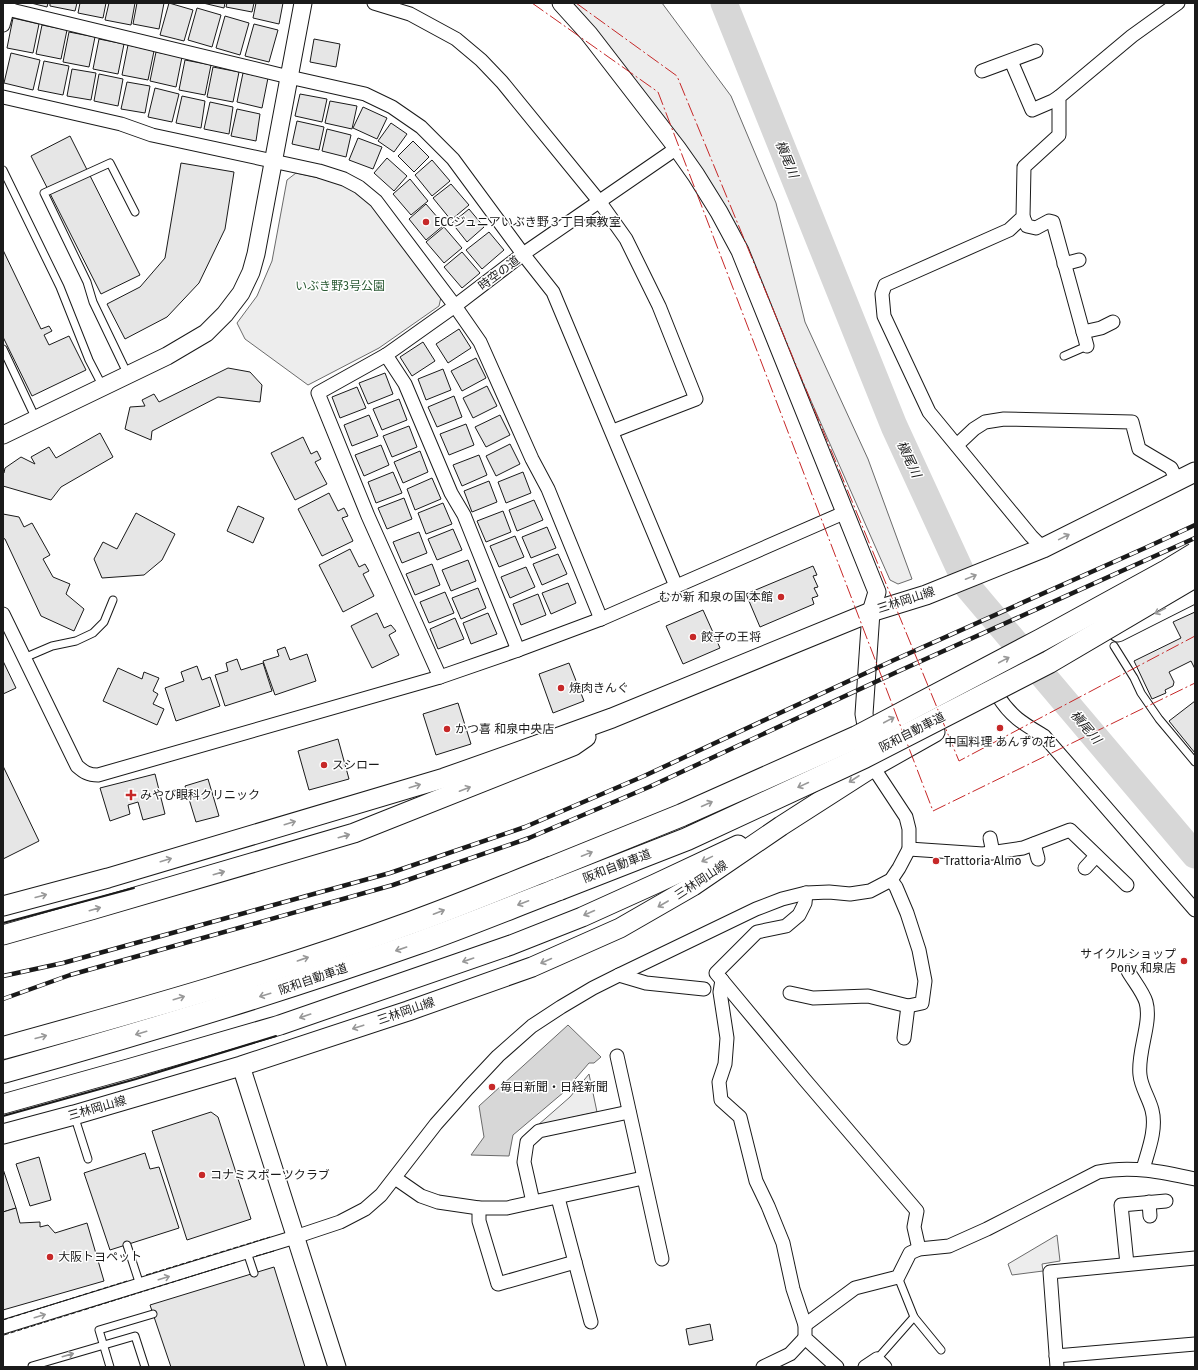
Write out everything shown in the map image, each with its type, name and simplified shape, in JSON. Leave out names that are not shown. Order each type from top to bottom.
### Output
[{"type":"highway","name":"阪和自動車道","points":[[3,1048],[98,1022],[273,970],[413,922],[682,815],[857,737],[1041,640],[1195,554]]},
{"type":"highway","name":"阪和自動車道","points":[[3,1072],[106,1044],[279,990],[420,943],[687,839],[864,757],[1049,662],[1195,576]]},
{"type":"main road","name":"三林岡山線","points":[[3,906],[108,878],[444,778],[496,761],[612,718],[871,612],[935,592],[1035,551],[1195,472]]},
{"type":"main road","name":"三林岡山線","points":[[3,1134],[242,1066],[518,972],[586,944],[620,928],[693,886],[781,826],[873,767],[1003,693],[1106,644],[1195,593]]},
{"type":"main road","name":"三林岡山線","points":[[3,935],[354,833],[573,746],[612,718]]},
{"type":"main road","name":"三林岡山線","points":[[3,1104],[280,1024],[511,945],[588,914],[781,826]]},
{"type":"street","points":[[3,435],[167,356],[206,333],[225,314],[241,293],[251,272],[256,254],[303,3]]},
{"type":"street","points":[[374,3],[410,14],[456,39],[482,60],[502,82],[599,201],[626,240],[659,306],[696,399],[613,431]]},
{"type":"street","points":[[3,1327],[296,1238],[340,1222],[365,1209],[381,1195],[396,1178],[436,1124],[468,1088],[498,1056],[532,1026],[587,992],[620,975],[782,899],[806,893],[829,892],[850,894],[870,891],[891,880],[909,849],[909,829],[906,817],[873,767],[864,714],[871,612],[877,592],[740,251],[720,212],[677,148],[589,34],[561,3]]},
{"type":"street","points":[[1011,60],[1032,110],[1059,97],[1132,36],[1172,5]]},
{"type":"street","points":[[3,24],[8,6],[289,77],[365,94],[392,107],[421,127],[453,159],[553,292],[613,431],[676,586]]},
{"type":"street","points":[[982,71],[1036,51]]},
{"type":"street","points":[[3,97],[121,124],[152,135],[319,171],[344,179],[359,187],[376,201],[455,306],[480,342],[532,459],[548,489],[601,619]]},
{"type":"street","points":[[1059,97],[1059,135],[1024,167],[1023,217],[1027,226],[1036,228],[1049,222],[1053,222],[1087,346]]},
{"type":"street","name":"時空の道","points":[[440,677],[368,516],[318,393],[386,355],[455,306],[523,254],[677,148]]},
{"type":"street","points":[[1023,217],[1009,230],[885,285],[882,294],[884,316],[929,412],[1031,536],[1035,551]]},
{"type":"street","points":[[1064,264],[1079,260]]},
{"type":"street","points":[[1083,332],[1101,328],[1113,322]]},
{"type":"street","points":[[386,355],[405,384],[451,493],[464,515],[518,650]]},
{"type":"street","points":[[957,445],[974,429],[985,422],[1004,419],[1132,422],[1139,449],[1171,468],[1177,481]]},
{"type":"street","points":[[3,614],[77,766],[85,773],[92,775],[106,773],[440,677],[518,650],[601,619],[846,512]]},
{"type":"street","points":[[1003,693],[1003,704],[1019,721],[1044,736],[1195,910]]},
{"type":"street","points":[[909,849],[983,854],[993,853],[1023,848],[1070,830],[1127,885]]},
{"type":"street","points":[[990,838],[993,853]]},
{"type":"street","points":[[1034,844],[1038,859]]},
{"type":"street","points":[[1085,868],[1096,856]]},
{"type":"street","points":[[790,993],[813,998],[868,996],[908,1006],[922,1003],[925,981],[919,950],[907,912],[896,887],[891,880]]},
{"type":"street","points":[[806,893],[805,903],[799,915],[786,926],[757,932],[716,973],[917,1211],[914,1227],[919,1249]]},
{"type":"street","points":[[1128,971],[1146,1002],[1148,1013],[1140,1063],[1140,1076],[1145,1094],[1152,1108],[1154,1122],[1143,1169]]},
{"type":"street","points":[[620,975],[646,983],[704,989]]},
{"type":"street","points":[[722,980],[720,992],[727,1038],[725,1064],[719,1082],[721,1100],[740,1117],[756,1181],[783,1243],[793,1289],[805,1331],[837,1367]]},
{"type":"street","points":[[904,1038],[908,1006]]},
{"type":"street","points":[[617,1056],[662,1259]]},
{"type":"street","points":[[242,1066],[337,1367]]},
{"type":"street","points":[[533,1202],[524,1162],[527,1142],[535,1134],[539,1131],[629,1112]]},
{"type":"street","points":[[763,1367],[790,1354],[805,1331],[855,1288],[898,1277],[910,1253],[919,1249],[949,1246],[987,1229],[1098,1172],[1110,1169],[1150,1169],[1195,1179]]},
{"type":"street","points":[[396,1178],[422,1196],[438,1202],[479,1208],[507,1208],[558,1198],[643,1178]]},
{"type":"street","points":[[558,1198],[591,1322]]},
{"type":"street","points":[[1126,1264],[1121,1205],[1166,1200]]},
{"type":"street","points":[[1149,1202],[1150,1216]]},
{"type":"street","points":[[479,1208],[479,1221],[498,1284],[575,1262]]},
{"type":"street","points":[[1195,1258],[1050,1272],[1057,1361],[1195,1344]]},
{"type":"street","points":[[866,1367],[881,1363]]},
{"type":"lane","points":[[128,375],[93,302],[87,282],[44,193],[110,163],[135,212]]},
{"type":"lane","points":[[3,170],[60,287],[89,360],[103,387]]},
{"type":"lane","points":[[1064,356],[1087,346]]},
{"type":"lane","points":[[3,349],[36,419]]},
{"type":"lane","points":[[24,658],[52,646],[76,642],[93,633],[104,622],[113,600]]},
{"type":"lane","points":[[1106,644],[1134,678],[1141,693],[1159,719],[1195,762]]},
{"type":"lane","points":[[74,1115],[88,1160]]},
{"type":"lane","points":[[127,1245],[140,1285]]},
{"type":"lane","points":[[247,1252],[254,1273]]},
{"type":"lane","points":[[898,1277],[914,1317],[941,1350]]},
{"type":"lane","points":[[110,1367],[98,1330],[153,1314]]},
{"type":"lane","points":[[881,1363],[914,1317]]},
{"type":"lane","points":[[32,1367],[135,1336],[145,1367]]},
{"type":"shaded area","points":[[567,3],[662,3],[731,96],[776,203],[805,322],[868,459],[912,579],[898,584],[890,580],[744,249],[710,181],[643,92]]},
{"type":"shaded area","name":"いぶき野3号公園","points":[[296,173],[328,180],[345,186],[360,195],[371,205],[441,297],[439,306],[379,348],[308,385],[245,339],[237,323],[257,296],[272,261],[287,180]]},
{"type":"shaded area","points":[[568,1025],[601,1057],[594,1063],[589,1063],[564,1092],[513,1135],[509,1156],[471,1155],[484,1137],[479,1106]]},
{"type":"shaded area","points":[[589,1074],[597,1112],[538,1125],[570,1097]]},
{"type":"shaded area","points":[[1057,1235],[1060,1261],[1042,1264],[1043,1271],[1012,1275],[1008,1264]]},
{"type":"building","points":[[31,3],[48,3],[47,7]]},
{"type":"building","points":[[50,3],[77,3],[75,11],[50,6]]},
{"type":"building","points":[[80,3],[106,3],[103,18],[78,13]]},
{"type":"building","points":[[109,3],[135,3],[131,25],[105,20]]},
{"type":"building","points":[[137,3],[164,3],[159,29],[133,24]]},
{"type":"building","points":[[169,3],[193,10],[184,41],[160,35]]},
{"type":"building","points":[[203,3],[225,3],[224,8]]},
{"type":"building","points":[[227,3],[254,3],[252,12],[226,7]]},
{"type":"building","points":[[256,3],[283,3],[279,24],[253,18]]},
{"type":"building","points":[[197,8],[221,15],[212,47],[188,40]]},
{"type":"building","points":[[225,16],[249,23],[240,55],[216,48]]},
{"type":"building","points":[[13,18],[39,24],[33,53],[7,48]]},
{"type":"building","points":[[254,24],[278,30],[269,62],[245,56]]},
{"type":"building","points":[[42,25],[67,30],[61,59],[36,54]]},
{"type":"building","points":[[69,32],[95,37],[89,67],[63,62]]},
{"type":"building","points":[[99,39],[124,44],[118,74],[93,69]]},
{"type":"building","points":[[314,39],[340,44],[336,67],[310,62]]},
{"type":"building","points":[[128,45],[154,51],[148,80],[122,75]]},
{"type":"building","points":[[156,52],[182,57],[176,87],[150,81]]},
{"type":"building","points":[[11,53],[40,60],[33,90],[4,83]]},
{"type":"building","points":[[185,60],[211,65],[205,95],[179,90]]},
{"type":"building","points":[[44,61],[69,66],[63,95],[38,90]]},
{"type":"building","points":[[213,67],[239,72],[233,102],[207,97]]},
{"type":"building","points":[[72,69],[96,73],[91,100],[67,96]]},
{"type":"building","points":[[243,73],[268,78],[262,108],[237,102]]},
{"type":"building","points":[[99,74],[123,79],[118,106],[94,101]]},
{"type":"building","points":[[127,82],[150,86],[145,113],[121,109]]},
{"type":"building","points":[[155,88],[179,94],[172,122],[148,117]]},
{"type":"building","points":[[300,94],[327,99],[322,122],[295,116]]},
{"type":"building","points":[[182,96],[205,101],[201,128],[176,123]]},
{"type":"building","points":[[330,101],[357,106],[352,129],[325,123]]},
{"type":"building","points":[[210,102],[233,107],[229,134],[204,129]]},
{"type":"building","points":[[363,107],[387,118],[377,139],[353,128]]},
{"type":"building","points":[[237,109],[260,114],[256,141],[231,136]]},
{"type":"building","points":[[297,121],[324,127],[319,150],[292,144]]},
{"type":"building","points":[[391,123],[407,134],[394,152],[378,141]]},
{"type":"building","points":[[327,129],[351,135],[346,157],[322,151]]},
{"type":"building","points":[[70,136],[140,275],[101,294],[31,156]]},
{"type":"building","points":[[358,138],[382,147],[373,169],[349,160]]},
{"type":"building","points":[[413,141],[429,157],[414,172],[398,156]]},
{"type":"building","points":[[387,158],[407,176],[394,191],[374,173]]},
{"type":"building","points":[[432,160],[450,181],[432,196],[415,175]]},
{"type":"building","points":[[181,163],[234,172],[225,229],[199,283],[167,317],[125,339],[107,304],[140,287],[165,258]]},
{"type":"building","points":[[410,179],[428,201],[411,215],[393,194]]},
{"type":"building","points":[[451,184],[469,205],[451,220],[433,198]]},
{"type":"building","name":"ECCジュニアいぶき野３丁目東教室","points":[[426,204],[444,225],[426,240],[409,219]]},
{"type":"building","points":[[469,209],[484,227],[467,242],[452,223]]},
{"type":"building","points":[[444,227],[462,248],[444,263],[426,242]]},
{"type":"building","points":[[489,232],[504,250],[482,269],[466,250]]},
{"type":"building","points":[[3,250],[41,329],[49,326],[52,331],[44,335],[49,345],[69,336],[86,370],[32,396],[3,337]]},
{"type":"building","points":[[462,252],[480,273],[462,288],[444,267]]},
{"type":"building","points":[[459,329],[471,348],[448,363],[436,344]]},
{"type":"building","points":[[423,342],[435,361],[412,376],[400,357]]},
{"type":"building","points":[[476,358],[486,378],[462,391],[451,371]]},
{"type":"building","points":[[228,368],[250,372],[262,385],[260,402],[218,397],[152,431],[151,440],[125,429],[130,407],[145,406],[142,400],[154,394],[159,402]]},
{"type":"building","points":[[443,369],[451,390],[426,400],[418,379]]},
{"type":"building","points":[[385,373],[393,394],[368,404],[359,383]]},
{"type":"building","points":[[487,386],[497,406],[473,418],[463,398]]},
{"type":"building","points":[[357,387],[366,408],[340,418],[332,397]]},
{"type":"building","points":[[454,396],[462,417],[437,427],[428,407]]},
{"type":"building","points":[[399,399],[407,420],[382,430],[373,409]]},
{"type":"building","points":[[369,415],[378,436],[352,446],[344,425]]},
{"type":"building","points":[[500,415],[510,435],[486,447],[475,427]]},
{"type":"building","points":[[466,424],[474,445],[449,455],[440,434]]},
{"type":"building","points":[[409,426],[417,447],[392,457],[383,436]]},
{"type":"building","points":[[100,433],[113,457],[61,487],[51,500],[3,486],[3,473],[5,468],[21,457],[35,464],[31,457],[49,447],[56,458]]},
{"type":"building","points":[[303,437],[311,454],[317,451],[321,459],[315,462],[327,484],[295,500],[271,453]]},
{"type":"building","points":[[510,444],[520,464],[496,476],[486,456]]},
{"type":"building","points":[[381,445],[389,465],[364,476],[355,455]]},
{"type":"building","points":[[420,451],[428,472],[403,483],[394,462]]},
{"type":"building","points":[[479,455],[487,475],[462,486],[453,465]]},
{"type":"building","points":[[393,472],[402,493],[376,503],[368,482]]},
{"type":"building","points":[[523,472],[531,493],[506,503],[498,482]]},
{"type":"building","points":[[432,478],[441,499],[415,510],[407,489]]},
{"type":"building","points":[[489,481],[497,502],[472,512],[464,491]]},
{"type":"building","points":[[329,493],[338,511],[344,508],[348,516],[342,518],[353,541],[322,556],[298,509]]},
{"type":"building","points":[[404,498],[412,519],[387,529],[378,508]]},
{"type":"building","points":[[534,500],[543,520],[517,531],[509,510]]},
{"type":"building","points":[[443,503],[452,524],[426,534],[418,513]]},
{"type":"building","points":[[238,506],[264,518],[253,543],[227,531]]},
{"type":"building","points":[[503,511],[511,532],[486,542],[477,521]]},
{"type":"building","points":[[136,513],[175,534],[162,560],[144,575],[102,578],[94,559],[103,542],[117,549]]},
{"type":"building","points":[[3,514],[19,517],[24,527],[32,523],[50,555],[43,559],[53,577],[70,584],[66,594],[84,609],[74,631],[41,616],[5,539],[3,538]]},
{"type":"building","points":[[547,527],[556,548],[531,558],[522,537]]},
{"type":"building","points":[[453,529],[462,550],[437,560],[428,539]]},
{"type":"building","points":[[419,532],[427,553],[402,563],[393,542]]},
{"type":"building","points":[[515,536],[524,557],[499,567],[490,546]]},
{"type":"building","points":[[350,549],[359,567],[365,564],[369,571],[363,574],[374,596],[343,612],[319,565]]},
{"type":"building","points":[[558,554],[567,574],[542,585],[533,564]]},
{"type":"building","points":[[468,560],[476,581],[451,591],[442,570]]},
{"type":"building","points":[[432,564],[440,585],[415,595],[406,574]]},
{"type":"building","name":"むか新 和泉の国 本館","points":[[813,566],[817,575],[813,576],[818,587],[814,588],[818,596],[812,598],[814,604],[760,627],[746,594]]},
{"type":"building","points":[[526,567],[535,587],[510,598],[501,577]]},
{"type":"building","points":[[568,583],[576,603],[551,614],[542,593]]},
{"type":"building","points":[[478,588],[486,608],[461,619],[452,598]]},
{"type":"building","points":[[445,592],[454,613],[429,623],[420,602]]},
{"type":"building","points":[[538,594],[546,615],[521,625],[513,604]]},
{"type":"building","name":"餃子の王将","points":[[703,610],[720,648],[683,664],[666,626]]},
{"type":"building","points":[[1195,612],[1195,669],[1191,661],[1169,672],[1174,682],[1173,686],[1165,690],[1166,693],[1152,699],[1134,661],[1181,638],[1173,622]]},
{"type":"building","points":[[377,613],[384,628],[391,625],[396,631],[389,635],[399,655],[372,668],[351,626]]},
{"type":"building","points":[[488,613],[497,634],[471,644],[463,623]]},
{"type":"building","points":[[455,618],[464,639],[438,649],[430,629]]},
{"type":"building","points":[[285,647],[290,660],[307,654],[316,681],[275,695],[263,661],[279,656],[277,650]]},
{"type":"building","points":[[237,659],[241,670],[263,663],[272,691],[225,706],[215,675],[228,671],[226,663]]},
{"type":"building","points":[[3,661],[16,688],[3,694]]},
{"type":"building","name":"焼肉きんぐ","points":[[569,663],[584,701],[553,713],[539,674]]},
{"type":"building","points":[[197,666],[202,680],[210,677],[220,706],[176,721],[165,688],[184,681],[181,672]]},
{"type":"building","points":[[118,668],[142,679],[144,672],[159,678],[153,691],[158,694],[153,704],[164,709],[157,725],[103,701]]},
{"type":"building","points":[[1195,701],[1195,753],[1169,721]]},
{"type":"building","name":"かつ喜 和泉中央店","points":[[458,703],[471,744],[436,755],[423,714]]},
{"type":"building","name":"スシロー","points":[[338,739],[349,779],[309,790],[298,751]]},
{"type":"building","points":[[3,766],[39,841],[3,859]]},
{"type":"building","name":"みやび眼科クリニック","points":[[155,774],[165,814],[143,820],[138,802],[128,805],[130,814],[110,821],[100,788]]},
{"type":"building","points":[[208,779],[219,816],[196,822],[185,786]]},
{"type":"building","name":"コナミスポーツクラブ","points":[[211,1112],[218,1117],[251,1219],[187,1240],[152,1131]]},
{"type":"building","points":[[145,1153],[150,1169],[159,1167],[179,1228],[110,1250],[84,1173]]},
{"type":"building","points":[[39,1157],[51,1200],[30,1206],[16,1164]]},
{"type":"building","points":[[3,1169],[16,1208],[3,1212]]},
{"type":"building","name":"大阪トヨペット","points":[[16,1208],[20,1223],[40,1222],[40,1227],[48,1225],[55,1233],[87,1223],[104,1281],[3,1310],[3,1212]]},
{"type":"building","points":[[274,1267],[305,1367],[171,1367],[150,1305]]},
{"type":"building","points":[[710,1324],[713,1340],[689,1345],[686,1329]]},
{"type":"waterway","name":"槇尾川","points":[[724,3],[894,426],[968,587],[1195,855]]},
{"type":"railway","points":[[3,976],[63,963],[390,873],[525,827],[644,776],[894,660],[1195,525]]},
{"type":"railway","points":[[3,999],[70,975],[393,885],[529,838],[649,787],[899,671],[1195,538]]},
{"type":"fence","points":[[146,1275],[270,1237]]},
{"type":"fence","points":[[256,1256],[274,1251]]},
{"type":"fence","points":[[4,1335],[237,1262]]},
{"type":"fence","points":[[3,1320],[127,1281]]},
{"type":"wall","points":[[3,923],[134,888]]},
{"type":"wall","points":[[3,1116],[136,1079],[276,1036]]},
{"type":"power","points":[[532,3],[658,92],[933,811],[1195,683]]},
{"type":"power","points":[[576,3],[677,76],[959,761],[1195,636]]},
{"type":"place","name":"ECCジュニアいぶき野３丁目東教室","points":[[426,222]]},
{"type":"place","name":"むか新 和泉の国 本館","points":[[781,597]]},
{"type":"place","name":"餃子の王将","points":[[693,637]]},
{"type":"place","name":"焼肉きんぐ","points":[[561,688]]},
{"type":"place","name":"中国料理 あんずの花","points":[[1000,728]]},
{"type":"place","name":"かつ喜 和泉中央店","points":[[447,729]]},
{"type":"place","name":"スシロー","points":[[324,765]]},
{"type":"place","name":"みやび眼科クリニック","points":[[131,795]]},
{"type":"place","name":"Trattoria Almo","points":[[936,861]]},
{"type":"place","name":"サイクルショップ Pony 和泉店","points":[[1184,961]]},
{"type":"place","name":"毎日新聞・日経新聞","points":[[492,1087]]},
{"type":"place","name":"コナミスポーツクラブ","points":[[202,1175]]},
{"type":"place","name":"大阪トヨペット","points":[[50,1257]]}]
